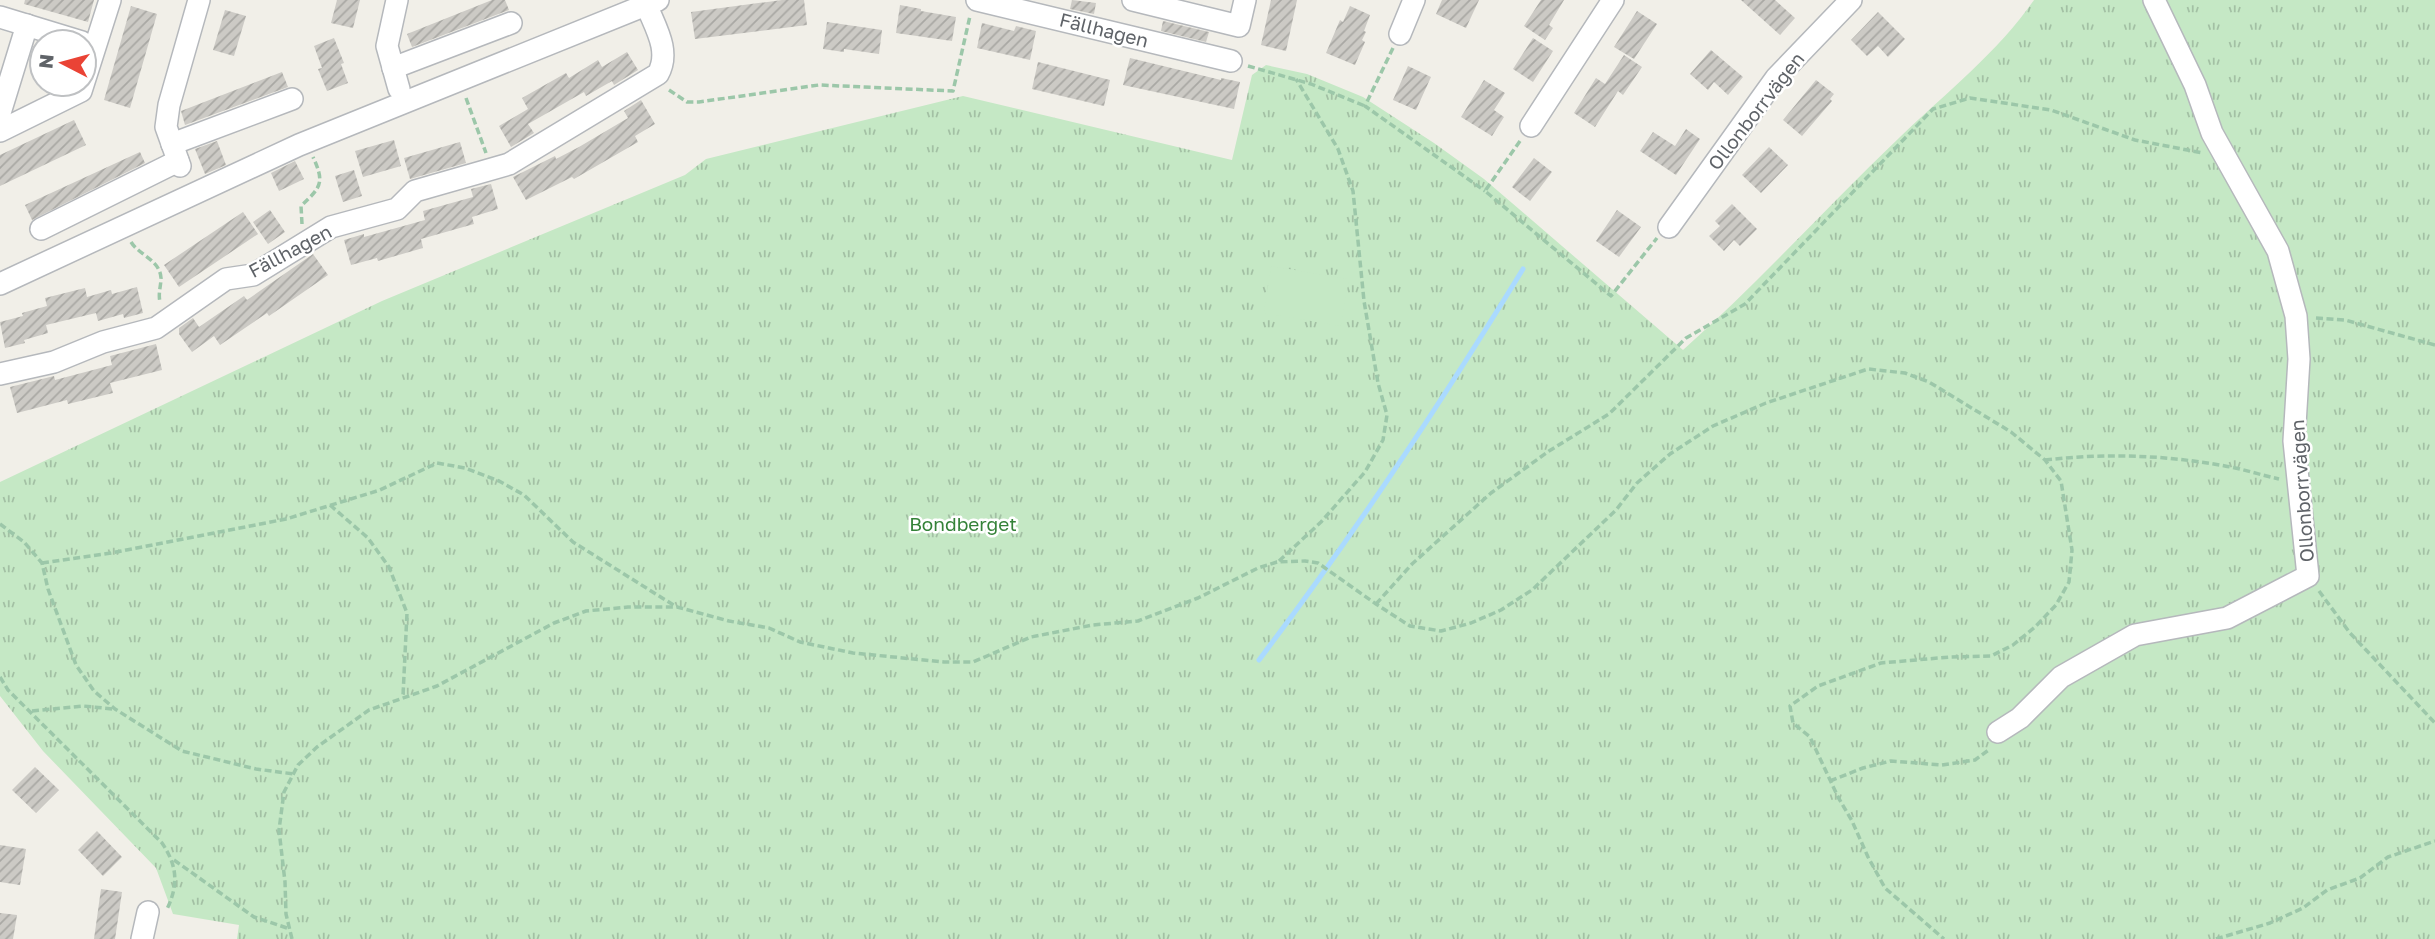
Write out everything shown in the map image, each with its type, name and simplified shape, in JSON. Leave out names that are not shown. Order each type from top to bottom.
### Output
[{"type":"street","points":[[95,28],[110,0]]},
{"type":"street","points":[[177,157],[166,127],[169,105],[200,0]]},
{"type":"street","points":[[397,0],[387,46],[399,89]]},
{"type":"street","points":[[1133,0],[1239,26],[1245,0]]},
{"type":"street","points":[[1400,34],[1414,0]]},
{"type":"street","points":[[1531,126],[1613,0]]},
{"type":"street","name":"Ollonborrvägen","points":[[1669,228],[1776,78],[1851,0]]},
{"type":"street","name":"Ollonborrvägen","points":[[1998,732],[2020,718],[2061,677],[2135,635],[2227,618],[2308,576],[2294,441],[2300,359],[2296,316],[2278,251],[2212,133],[2195,85],[2154,0]]},
{"type":"street","points":[[0,284],[307,142],[644,3],[662,45],[664,59],[658,74]]},
{"type":"street","name":"Fällhagen","points":[[982,4],[1231,61]]},
{"type":"street","points":[[0,17],[36,28]]},
{"type":"street","points":[[393,68],[511,23]]},
{"type":"street","points":[[0,113],[27,25]]},
{"type":"street","name":"Fällhagen","points":[[0,374],[54,362],[103,342],[156,328],[226,279],[253,275],[331,227],[397,209],[415,191],[509,164],[658,74]]},
{"type":"street","points":[[0,131],[69,98]]},
{"type":"street","points":[[41,229],[292,99]]},
{"type":"street","points":[[142,939],[148,912]]},
{"type":"path","points":[[658,74],[669,92],[688,102],[819,85],[953,91],[982,4]]},
{"type":"path","points":[[1365,106],[1400,34]]},
{"type":"path","points":[[1231,61],[1296,79],[1365,106],[1485,191],[1611,296],[1653,242],[1669,228]]},
{"type":"path","points":[[1277,562],[1321,522],[1365,472],[1383,440],[1387,415],[1378,383],[1364,301],[1353,191],[1338,149],[1296,79]]},
{"type":"path","points":[[459,80],[492,169]]},
{"type":"path","points":[[1376,604],[1412,564],[1491,493],[1609,414],[1686,338],[1745,304],[1933,109],[1970,98],[2051,110],[2135,140],[2225,158]]},
{"type":"path","points":[[1485,191],[1531,126]]},
{"type":"path","points":[[307,142],[321,179],[318,189],[301,206],[302,223],[309,239]]},
{"type":"path","points":[[124,227],[132,243],[153,261],[161,274],[159,297],[168,319]]},
{"type":"path","points":[[2296,316],[2345,320],[2435,345]]},
{"type":"path","points":[[292,939],[286,915],[279,830],[284,792],[298,765],[317,747],[369,710],[437,686],[554,623],[586,611],[628,607],[677,607],[769,628],[800,642],[853,653],[944,662],[973,662],[1031,637],[1093,625],[1138,621],[1198,598],[1258,568],[1277,562],[1318,563],[1410,626],[1441,631],[1471,623],[1501,610],[1532,590],[1616,510],[1637,483],[1670,454],[1713,426],[1766,402],[1868,369],[1905,373],[1929,382],[2011,432],[2045,460],[2061,481],[2072,550],[2069,582],[2056,605],[2013,645],[1991,656],[1881,663],[1818,686],[1790,706],[1793,723],[1810,737],[1885,888],[1944,939]]},
{"type":"path","points":[[2045,460],[2093,455],[2170,458],[2228,466],[2299,483]]},
{"type":"path","points":[[43,564],[286,519],[380,490],[437,463],[465,468],[499,481],[524,495],[573,542],[677,607]]},
{"type":"path","points":[[330,505],[368,538],[389,567],[407,614],[403,696]]},
{"type":"path","points":[[0,524],[24,542],[43,564],[48,589],[76,666],[94,691],[115,709],[182,751],[256,769],[293,774]]},
{"type":"path","points":[[2308,576],[2350,633],[2435,723]]},
{"type":"path","points":[[0,677],[8,690],[32,710],[140,819],[173,859],[254,917],[290,929]]},
{"type":"path","points":[[32,710],[83,706],[115,709]]},
{"type":"path","points":[[1830,781],[1891,761],[1942,765],[1975,760],[1990,749],[1998,732]]},
{"type":"path","points":[[2216,939],[2270,923],[2303,908],[2327,890],[2360,878],[2388,857],[2435,841]]},
{"type":"path","points":[[148,912],[167,910],[176,879],[173,859]]},
{"type":"green space","name":"Bondberget","points":[[2034,0],[2435,0],[2435,939],[237,939],[239,925],[173,914],[156,868],[43,751],[0,696],[0,482],[382,301],[685,175],[706,159],[963,96],[1232,160],[1252,75],[1266,65],[1307,74],[1363,97],[1434,143],[1484,179],[1683,350],[1739,298],[1900,137],[1988,55]]},
{"type":"green space","points":[[1271,266],[1349,279],[1341,326],[1264,313]]},
{"type":"building","points":[[25,0],[94,0],[88,22],[24,4]]},
{"type":"building","points":[[337,0],[360,0],[353,28],[331,23]]},
{"type":"building","points":[[492,0],[505,0],[509,10],[412,47],[407,34]]},
{"type":"building","points":[[782,0],[804,0],[807,25],[695,39],[691,12]]},
{"type":"building","points":[[1072,0],[1096,3],[1094,14],[1070,9]]},
{"type":"building","points":[[1271,0],[1297,0],[1286,51],[1261,45]]},
{"type":"building","points":[[1442,0],[1479,0],[1466,28],[1436,14]]},
{"type":"building","points":[[1541,0],[1564,0],[1549,25],[1553,28],[1545,40],[1524,26]]},
{"type":"building","points":[[1741,0],[1775,0],[1795,18],[1780,35]]},
{"type":"building","points":[[900,5],[956,17],[952,41],[896,33]]},
{"type":"building","points":[[131,6],[157,14],[130,108],[104,100]]},
{"type":"building","points":[[1350,6],[1370,15],[1362,40],[1365,42],[1355,65],[1326,53],[1340,20],[1343,22]]},
{"type":"building","points":[[225,10],[246,16],[234,56],[213,50]]},
{"type":"building","points":[[1637,11],[1657,24],[1634,59],[1614,47]]},
{"type":"building","points":[[1878,12],[1905,39],[1888,57],[1878,46],[1867,56],[1851,40]]},
{"type":"building","points":[[1163,21],[1209,32],[1206,42],[1161,31]]},
{"type":"building","points":[[827,22],[882,30],[879,54],[823,49]]},
{"type":"building","points":[[982,23],[1014,31],[1016,26],[1036,31],[1030,60],[977,48]]},
{"type":"building","points":[[334,38],[344,63],[341,64],[348,83],[327,91],[318,69],[322,68],[314,46]]},
{"type":"building","points":[[1533,38],[1553,51],[1533,82],[1513,69]]},
{"type":"building","points":[[1711,50],[1743,77],[1728,95],[1714,82],[1708,90],[1690,74]]},
{"type":"building","points":[[627,52],[638,70],[614,85],[612,81],[586,96],[584,92],[528,124],[534,133],[511,147],[499,126],[528,109],[522,98],[566,73],[569,78],[598,60],[602,67]]},
{"type":"building","points":[[1624,55],[1642,67],[1623,95],[1618,91],[1595,127],[1574,113],[1596,78],[1605,84]]},
{"type":"building","points":[[1130,58],[1240,82],[1234,109],[1123,85]]},
{"type":"building","points":[[1038,62],[1110,80],[1104,106],[1032,89]]},
{"type":"building","points":[[1408,66],[1431,77],[1416,110],[1393,100]]},
{"type":"building","points":[[282,72],[288,87],[185,125],[181,111]]},
{"type":"building","points":[[1484,80],[1505,93],[1494,110],[1504,117],[1492,136],[1461,117]]},
{"type":"building","points":[[1816,80],[1834,94],[1830,99],[1832,101],[1802,136],[1783,120]]},
{"type":"building","points":[[641,100],[655,124],[635,136],[638,142],[574,179],[572,177],[526,200],[513,177],[555,156],[556,159],[628,118],[624,111]]},
{"type":"building","points":[[74,120],[86,145],[0,186],[0,155]]},
{"type":"building","points":[[1686,129],[1700,139],[1676,175],[1640,151],[1653,132],[1675,146]]},
{"type":"building","points":[[394,140],[401,166],[363,177],[355,151]]},
{"type":"building","points":[[217,141],[226,165],[205,174],[195,149]]},
{"type":"building","points":[[460,142],[466,163],[410,179],[404,158]]},
{"type":"building","points":[[1769,147],[1788,165],[1761,193],[1742,175]]},
{"type":"building","points":[[140,152],[145,163],[32,220],[25,205]]},
{"type":"building","points":[[1534,158],[1552,172],[1530,201],[1512,187]]},
{"type":"building","points":[[295,161],[304,179],[279,191],[271,173]]},
{"type":"building","points":[[354,170],[362,196],[343,202],[335,176]]},
{"type":"building","points":[[491,184],[498,209],[472,217],[474,224],[421,239],[423,248],[378,261],[377,258],[351,265],[344,240],[425,220],[423,211],[473,197],[471,189]]},
{"type":"building","points":[[1732,204],[1757,229],[1740,246],[1734,240],[1724,251],[1709,236],[1720,226],[1715,221]]},
{"type":"building","points":[[270,210],[285,232],[268,244],[253,222]]},
{"type":"building","points":[[1617,210],[1641,227],[1619,257],[1596,241]]},
{"type":"building","points":[[243,212],[258,234],[179,287],[164,265]]},
{"type":"building","points":[[313,254],[328,275],[269,316],[267,313],[220,345],[214,336],[192,352],[179,334],[179,328],[193,318],[199,327],[244,296],[247,300]]},
{"type":"building","points":[[137,287],[143,313],[124,318],[123,314],[98,321],[96,313],[46,325],[48,333],[5,348],[0,322],[47,306],[45,298],[85,288],[87,297],[111,290],[112,294]]},
{"type":"building","points":[[156,344],[162,370],[110,383],[113,393],[68,404],[67,400],[17,413],[10,387],[54,376],[55,380],[112,365],[110,356]]},
{"type":"building","points":[[35,767],[59,790],[36,813],[12,790]]},
{"type":"building","points":[[97,831],[122,857],[103,876],[78,850]]},
{"type":"building","points":[[0,845],[26,849],[20,885],[0,882]]},
{"type":"building","points":[[101,889],[122,892],[115,939],[94,939]]},
{"type":"building","points":[[0,913],[17,915],[13,939],[0,939]]},
{"type":"waterway","points":[[1259,660],[1396,468],[1523,269]]}]
